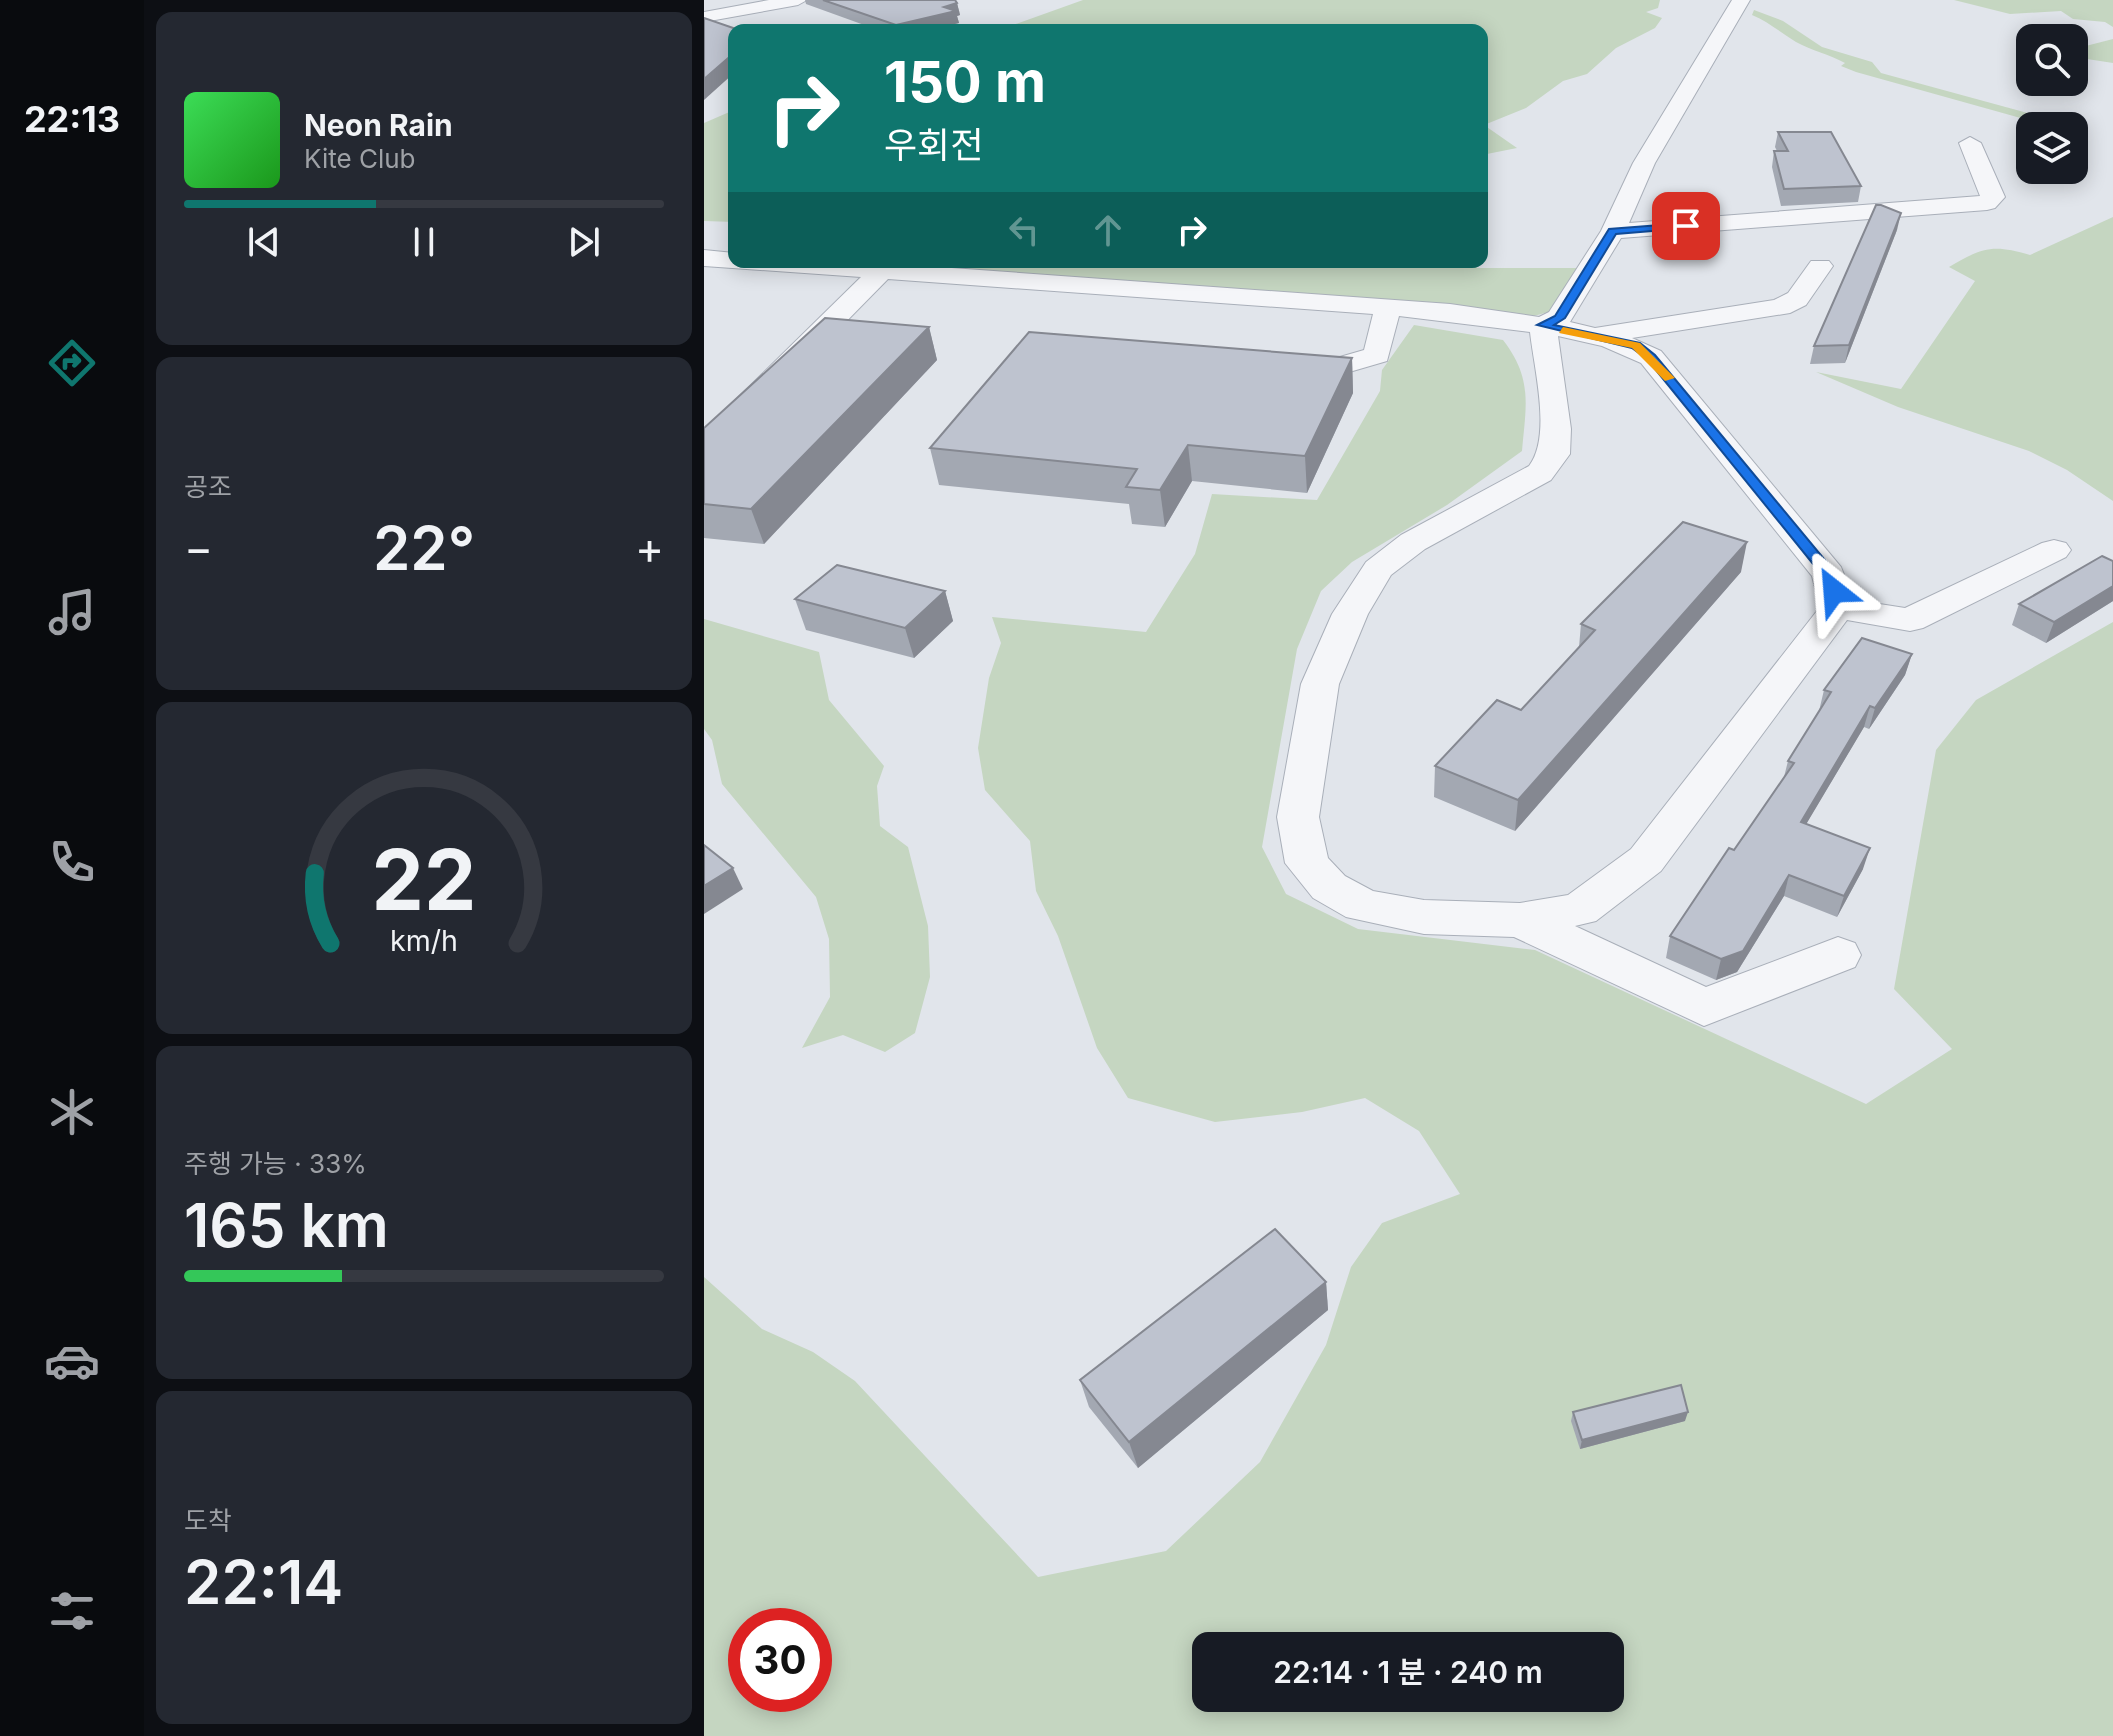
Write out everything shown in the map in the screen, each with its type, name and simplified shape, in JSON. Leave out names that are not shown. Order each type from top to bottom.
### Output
[{"type":"street","points":[[704,17],[798,0]]},
{"type":"street","points":[[1543,325],[1559,318],[1613,231],[1644,163],[1741,0]]},
{"type":"street","points":[[1613,231],[1987,203],[1993,197],[1970,143]]},
{"type":"street","points":[[704,258],[728,260]]},
{"type":"street","points":[[1589,336],[1781,307],[1797,299],[1820,266]]},
{"type":"street","points":[[839,268],[1388,308],[1543,325],[1636,346],[1651,357],[1829,574],[1838,608]]},
{"type":"street","points":[[704,448],[882,271]]},
{"type":"street","points":[[1298,378],[1377,355],[1388,308]]},
{"type":"street","points":[[1543,325],[1556,429],[1554,454],[1540,473],[1413,542],[1378,569],[1350,614],[1320,684],[1298,817],[1307,863],[1329,887],[1362,905],[1424,917],[1520,920],[1580,909],[1646,860],[1838,608]]},
{"type":"street","points":[[1838,608],[1910,620],[2054,550]]},
{"type":"street","points":[[1520,920],[1704,1007],[1838,955]]},
{"type":"green space","points":[[1083,0],[1660,0],[1658,8],[1646,12],[1662,18],[1655,28],[1616,48],[1587,74],[1563,81],[1526,108],[1488,123],[1488,24],[1016,24]]},
{"type":"green space","points":[[1954,0],[2113,0],[2113,27],[2105,22],[2073,19],[2061,11],[2010,14]]},
{"type":"green space","points":[[1754,10],[1783,21],[1822,47],[1872,62],[1881,73],[2024,112],[2016,112],[2016,117],[1856,72],[1841,66],[1845,63],[1796,42],[1752,15]]},
{"type":"green space","points":[[2113,39],[2113,63],[2088,59],[2088,45]]},
{"type":"green space","points":[[728,113],[728,222],[704,221],[704,123]]},
{"type":"green space","points":[[1488,128],[1517,148],[1488,154]]},
{"type":"green space","points":[[2113,217],[2113,501],[2067,470],[2029,451],[1898,407],[1816,372],[1901,389],[1975,281],[1949,267],[1988,249],[2007,249],[2030,255]]},
{"type":"green space","points":[[886,268],[1578,268],[1552,311],[1534,316]]},
{"type":"green space","points":[[1414,325],[1503,340],[1513,354],[1523,380],[1526,406],[1522,451],[1447,505],[1352,562],[1321,591],[1297,649],[1262,847],[1286,894],[1358,929],[1535,950],[1866,1104],[1952,1049],[1894,989],[1936,750],[1976,700],[2113,622],[2113,1736],[704,1736],[704,1277],[762,1329],[813,1352],[855,1381],[1038,1577],[1166,1551],[1260,1462],[1326,1345],[1351,1267],[1382,1223],[1460,1194],[1419,1131],[1365,1098],[1302,1112],[1215,1122],[1128,1098],[1097,1048],[1058,936],[1036,891],[1030,841],[985,790],[978,748],[989,678],[1001,643],[992,617],[1146,632],[1195,554],[1212,494],[1317,500],[1380,391],[1382,370]]},
{"type":"green space","points":[[704,619],[819,652],[829,700],[884,766],[877,786],[880,826],[908,847],[928,926],[930,977],[915,1033],[885,1052],[843,1035],[802,1048],[830,997],[829,939],[816,897],[722,784],[712,740],[704,729]]},
{"type":"building","points":[[823,0],[955,0],[957,3],[944,7],[956,11],[893,24]]},
{"type":"building","points":[[704,18],[728,26],[728,58],[704,79]]},
{"type":"building","points":[[1778,132],[1831,132],[1861,186],[1784,189],[1774,151],[1788,151]]},
{"type":"building","points":[[1876,205],[1901,213],[1849,345],[1814,346]]},
{"type":"building","points":[[825,318],[929,327],[751,509],[704,504],[704,428]]},
{"type":"building","points":[[1029,332],[1352,358],[1305,456],[1188,445],[1160,490],[1126,487],[1137,469],[930,448]]},
{"type":"building","points":[[1683,522],[1747,542],[1518,800],[1435,766],[1497,700],[1521,710],[1595,630],[1581,624]]},
{"type":"building","points":[[2102,556],[2113,561],[2113,586],[2054,622],[2019,604]]},
{"type":"building","points":[[837,565],[945,591],[905,628],[795,599]]},
{"type":"building","points":[[1862,638],[1912,654],[1875,708],[1870,706],[1801,822],[1870,848],[1844,896],[1789,875],[1743,951],[1721,959],[1670,936],[1729,848],[1734,850],[1794,763],[1788,761],[1831,692],[1824,690]]},
{"type":"building","points":[[704,845],[733,868],[704,886]]},
{"type":"building","points":[[1275,1229],[1326,1282],[1129,1442],[1080,1380]]},
{"type":"building","points":[[1681,1385],[1688,1412],[1582,1440],[1573,1412]]},
{"type":"slow traffic","points":[[1563,330],[1636,346],[1651,357],[1669,378]]},
{"type":"route","points":[[1686,226],[1613,231],[1559,318],[1543,325],[1636,346],[1651,357],[1829,574],[1834,591]]}]
